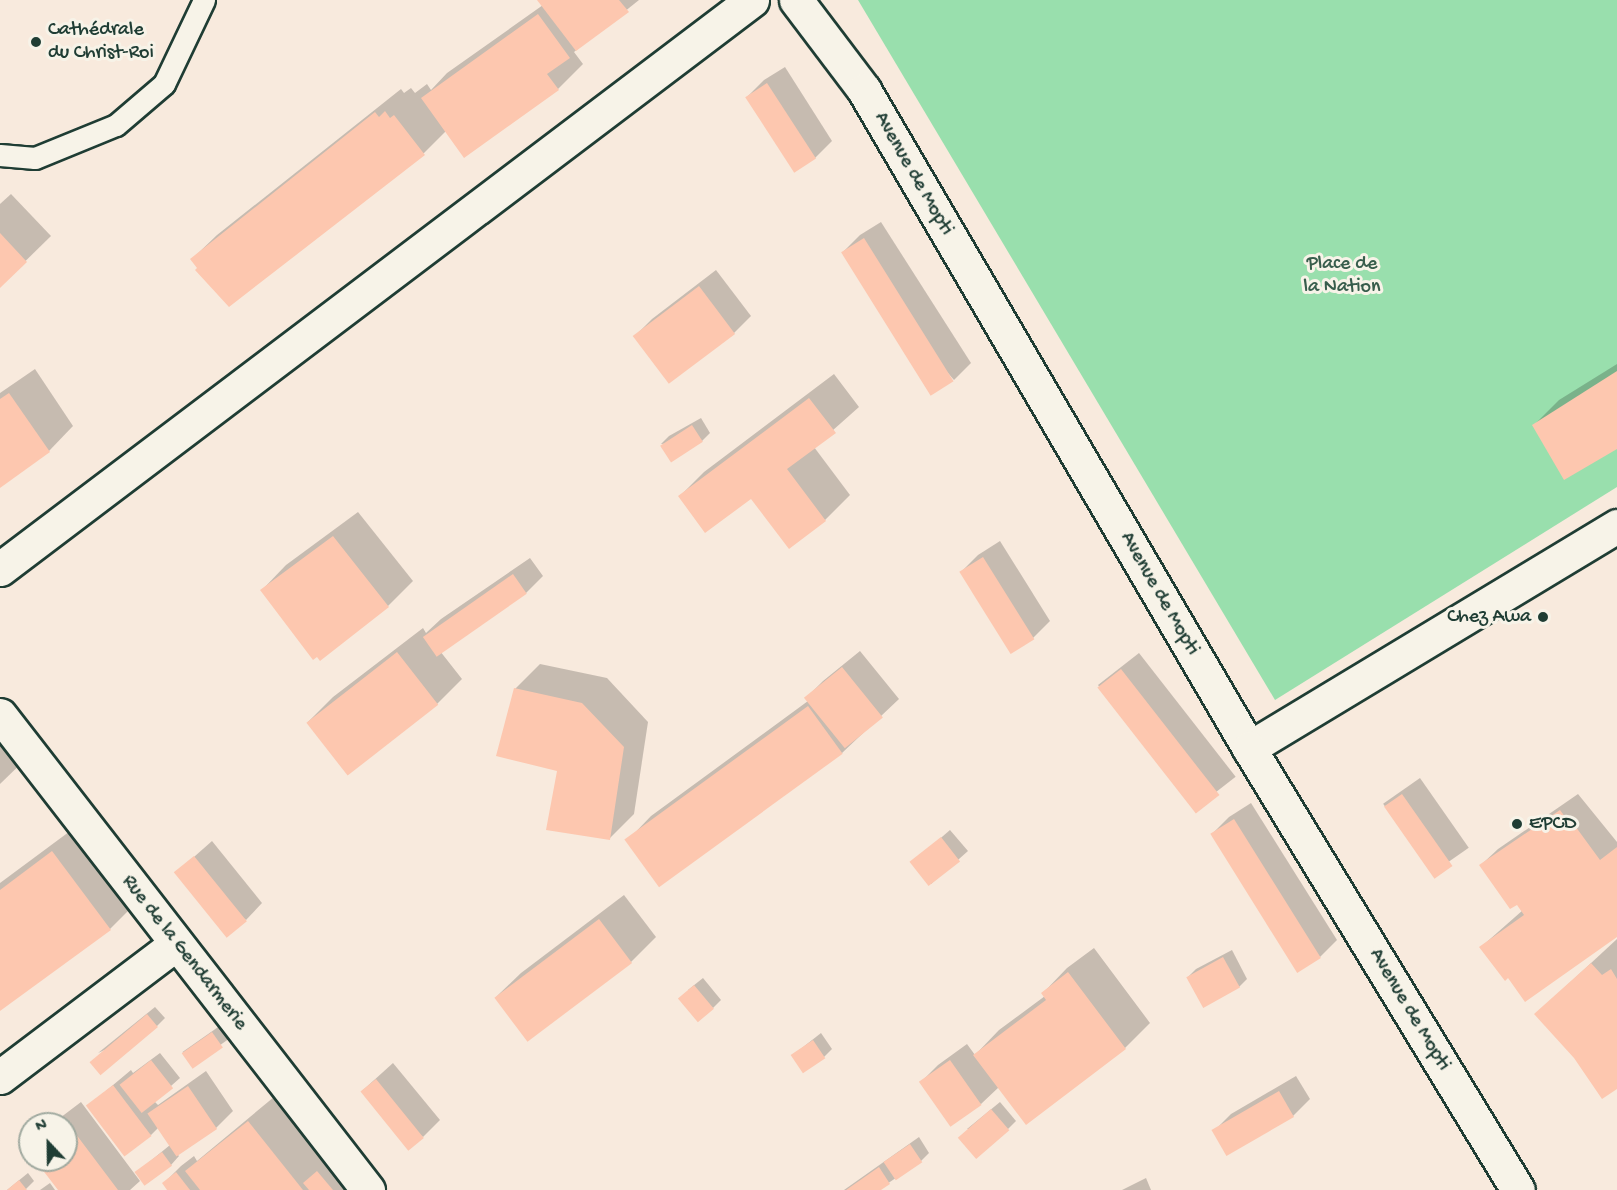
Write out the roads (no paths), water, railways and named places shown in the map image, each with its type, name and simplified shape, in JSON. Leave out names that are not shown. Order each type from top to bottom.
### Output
[{"type":"main road","points":[[0,568],[752,0]]},
{"type":"main road","name":"Avenue de Mopti","points":[[796,0],[864,90],[1249,748],[1518,1190]]},
{"type":"main road","points":[[1249,748],[1617,526]]},
{"type":"main road","name":"Rue de la Gendarmerie","points":[[0,715],[368,1190]]},
{"type":"main road","points":[[0,1077],[176,944]]},
{"type":"lane","points":[[0,155],[35,158],[116,125],[164,84],[204,0]]},
{"type":"place","name":"Cathédrale du Christ-Roi","points":[[36,42]]},
{"type":"place","name":"Chez Awa","points":[[1543,617]]},
{"type":"place","name":"EPCD","points":[[1517,824]]},
{"type":"park label","name":"Place de la Nation","points":[[1342,276]]}]
